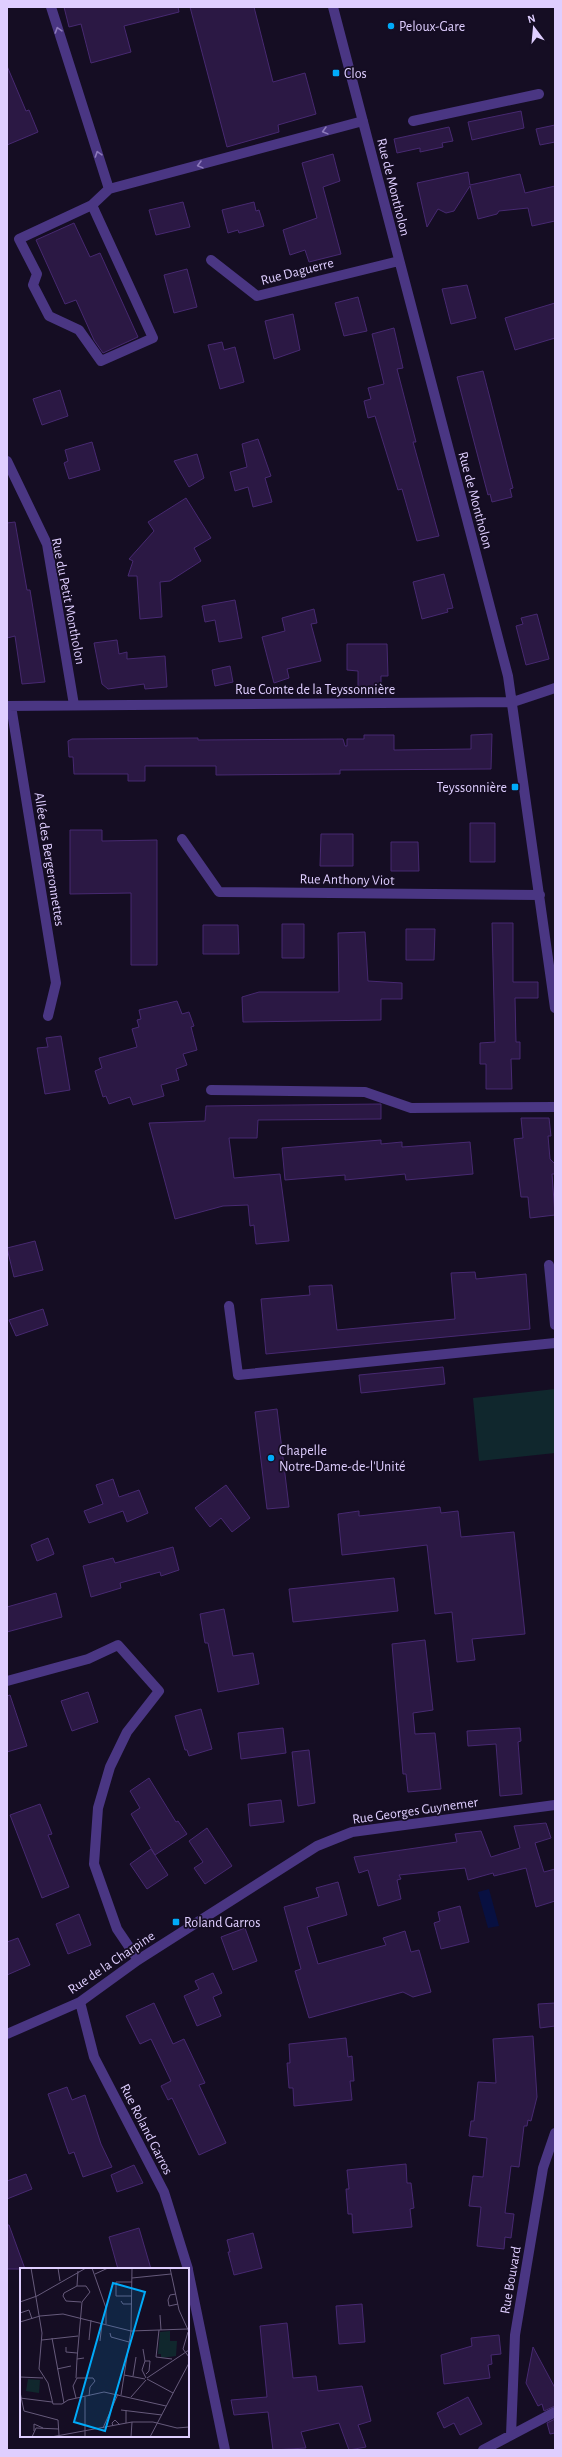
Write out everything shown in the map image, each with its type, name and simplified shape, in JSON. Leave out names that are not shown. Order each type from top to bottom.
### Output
[{"type":"street","points":[[51,7],[109,189]]},
{"type":"street","name":"Rue de Montholon","points":[[334,7],[513,702],[555,1008]]},
{"type":"street","points":[[413,121],[539,94]]},
{"type":"street","points":[[92,205],[153,338],[101,361],[79,330],[49,316],[33,285],[37,274],[19,239],[92,205],[109,189],[363,121]]},
{"type":"street","name":"Rue Daguerre","points":[[211,260],[257,296],[399,261]]},
{"type":"street","name":"Rue du Petit Montholon","points":[[7,461],[46,544],[74,705]]},
{"type":"street","name":"Rue Comte de la Teyssonnière","points":[[9,706],[513,702],[555,688]]},
{"type":"street","name":"Allée des Bergeronnettes","points":[[9,706],[56,983],[48,1016]]},
{"type":"street","name":"Rue Anthony Viot","points":[[182,840],[219,892],[540,895]]},
{"type":"street","points":[[211,1090],[365,1092],[410,1108],[555,1107]]},
{"type":"street","points":[[549,1265],[555,1325]]},
{"type":"street","points":[[229,1306],[238,1375],[555,1343]]},
{"type":"street","points":[[7,1681],[88,1658],[118,1645],[159,1691],[127,1732],[110,1767],[98,1808],[94,1864],[117,1929],[138,1960]]},
{"type":"street","name":"Rue Georges Guynemer","points":[[225,1905],[317,1846],[352,1832],[555,1805]]},
{"type":"street","name":"Rue de la Charpine","points":[[7,2034],[80,2002],[138,1960],[225,1905]]},
{"type":"street","name":"Rue Roland Garros","points":[[80,2002],[94,2057],[164,2192],[187,2268]]},
{"type":"street","name":"Rue Bouvard","points":[[511,2435],[515,2335],[543,2168],[555,2133]]},
{"type":"street","name":"Rue Roland Garros","points":[[189,2275],[225,2450]]},
{"type":"street","points":[[483,2450],[555,2412]]},
{"type":"green space","points":[[555,1389],[555,1453],[479,1461],[473,1398]]},
{"type":"shaded area","points":[[489,1889],[499,1926],[488,1928],[478,1892]]},
{"type":"building","points":[[64,7],[178,7],[179,12],[124,26],[131,52],[91,63],[81,24],[69,27]]},
{"type":"building","points":[[190,7],[254,7],[273,82],[305,73],[316,114],[278,125],[279,132],[227,147]]},
{"type":"building","points":[[7,66],[26,111],[29,110],[38,132],[7,145]]},
{"type":"building","points":[[521,111],[524,128],[472,140],[468,122]]},
{"type":"building","points":[[555,125],[555,142],[540,145],[536,129]]},
{"type":"building","points":[[449,127],[453,141],[442,143],[443,147],[420,152],[420,148],[397,153],[394,139]]},
{"type":"building","points":[[333,154],[340,181],[323,187],[341,254],[309,262],[305,250],[290,255],[283,230],[317,218],[302,163]]},
{"type":"building","points":[[468,172],[470,185],[520,174],[525,193],[555,186],[555,221],[532,226],[528,208],[499,211],[497,214],[478,219],[470,186],[454,211],[446,213],[438,209],[427,227],[417,183]]},
{"type":"building","points":[[183,202],[190,227],[156,235],[149,210]]},
{"type":"building","points":[[254,202],[256,211],[259,210],[264,226],[239,233],[238,230],[228,233],[222,210]]},
{"type":"building","points":[[74,223],[90,257],[100,253],[138,337],[103,353],[94,340],[76,300],[65,304],[36,240]]},
{"type":"building","points":[[187,269],[197,307],[174,313],[164,275]]},
{"type":"building","points":[[467,285],[476,318],[451,324],[442,289]]},
{"type":"building","points":[[358,297],[367,331],[344,336],[335,303]]},
{"type":"building","points":[[555,303],[555,338],[515,350],[505,318]]},
{"type":"building","points":[[293,314],[300,350],[274,359],[265,321]]},
{"type":"building","points":[[394,328],[403,368],[397,369],[416,442],[413,442],[439,536],[417,541],[402,489],[398,490],[375,416],[368,418],[364,401],[371,399],[368,388],[384,384],[372,334]]},
{"type":"building","points":[[222,342],[224,350],[235,347],[244,382],[220,389],[208,345]]},
{"type":"building","points":[[483,371],[513,488],[510,489],[512,497],[492,502],[490,494],[488,495],[457,377]]},
{"type":"building","points":[[60,390],[68,416],[42,425],[33,399]]},
{"type":"building","points":[[258,439],[271,476],[265,478],[272,502],[253,507],[248,487],[235,491],[230,472],[247,467],[242,444]]},
{"type":"building","points":[[92,442],[100,470],[69,479],[64,463],[68,461],[65,450]]},
{"type":"building","points":[[197,454],[204,478],[189,487],[174,461]]},
{"type":"building","points":[[186,498],[211,538],[194,548],[201,561],[170,581],[160,582],[162,617],[140,619],[137,576],[128,576],[133,561],[129,559],[154,531],[148,522]]},
{"type":"building","points":[[15,522],[27,590],[30,590],[45,682],[22,684],[15,636],[7,638],[7,523]]},
{"type":"building","points":[[444,574],[453,608],[447,609],[448,612],[422,619],[413,582]]},
{"type":"building","points":[[235,600],[242,638],[219,642],[215,620],[205,622],[202,606]]},
{"type":"building","points":[[314,609],[317,623],[311,624],[321,661],[287,669],[289,678],[274,683],[262,637],[285,631],[282,618]]},
{"type":"building","points":[[537,614],[549,659],[526,665],[516,626],[523,624],[521,618]]},
{"type":"building","points":[[117,640],[119,654],[127,652],[127,659],[165,656],[167,687],[145,689],[144,684],[108,689],[102,684],[94,643]]},
{"type":"building","points":[[347,644],[387,644],[388,676],[381,676],[381,688],[358,688],[358,671],[347,670]]},
{"type":"building","points":[[230,666],[233,682],[215,686],[212,670]]},
{"type":"building","points":[[492,734],[491,769],[340,770],[340,774],[216,775],[216,766],[145,766],[145,781],[128,781],[128,774],[74,774],[73,757],[69,757],[68,741],[72,739],[198,738],[198,740],[343,739],[345,746],[347,746],[347,739],[364,739],[364,735],[394,735],[394,750],[471,749],[471,735]]},
{"type":"building","points":[[470,823],[495,823],[495,862],[470,862]]},
{"type":"building","points":[[70,830],[102,830],[102,841],[157,840],[157,965],[131,965],[131,893],[70,894]]},
{"type":"building","points":[[321,834],[353,834],[353,866],[320,866]]},
{"type":"building","points":[[391,842],[418,842],[419,871],[391,871]]},
{"type":"building","points":[[492,923],[513,923],[513,982],[538,982],[538,998],[515,998],[516,1042],[520,1042],[520,1059],[511,1059],[512,1089],[486,1089],[486,1064],[480,1064],[480,1043],[495,1042]]},
{"type":"building","points":[[282,924],[304,924],[304,958],[282,958]]},
{"type":"building","points":[[203,925],[238,925],[239,954],[203,954]]},
{"type":"building","points":[[406,929],[435,929],[434,960],[406,960]]},
{"type":"building","points":[[365,932],[368,981],[402,983],[402,999],[381,999],[381,1020],[243,1022],[242,997],[259,992],[339,992],[338,933]]},
{"type":"building","points":[[177,1001],[182,1014],[189,1012],[194,1026],[191,1027],[197,1050],[183,1054],[187,1065],[176,1069],[179,1080],[161,1085],[164,1096],[133,1105],[130,1097],[109,1104],[106,1096],[103,1097],[95,1071],[102,1068],[99,1058],[137,1047],[132,1029],[139,1027],[137,1020],[141,1019],[139,1010]]},
{"type":"building","points":[[61,1036],[70,1090],[45,1094],[37,1048],[48,1047],[46,1038]]},
{"type":"building","points":[[381,1104],[381,1119],[258,1120],[257,1138],[229,1138],[234,1178],[280,1174],[289,1241],[256,1244],[254,1225],[250,1226],[248,1205],[223,1206],[175,1219],[149,1123],[205,1121],[206,1106]]},
{"type":"building","points":[[521,1118],[549,1118],[551,1136],[548,1136],[550,1159],[555,1164],[555,1174],[552,1174],[555,1215],[530,1218],[528,1197],[521,1197],[514,1139],[523,1138]]},
{"type":"building","points":[[381,1140],[381,1144],[402,1142],[402,1147],[470,1142],[473,1174],[406,1180],[405,1174],[345,1180],[345,1175],[285,1180],[282,1148]]},
{"type":"building","points":[[35,1241],[43,1270],[14,1277],[7,1248]]},
{"type":"building","points":[[475,1272],[476,1279],[526,1274],[530,1329],[266,1354],[261,1299],[310,1295],[309,1286],[332,1285],[337,1330],[455,1319],[451,1273]]},
{"type":"building","points":[[43,1309],[48,1325],[16,1336],[9,1320]]},
{"type":"building","points":[[443,1367],[445,1384],[361,1393],[359,1375]]},
{"type":"building","name":"Chapelle Notre-Dame-de-l'Unité","points":[[277,1409],[289,1507],[267,1509],[255,1412]]},
{"type":"building","points":[[113,1479],[119,1497],[139,1490],[148,1513],[127,1522],[123,1511],[89,1523],[84,1511],[103,1504],[96,1485]]},
{"type":"building","points":[[226,1485],[250,1518],[232,1532],[221,1518],[210,1527],[195,1508]]},
{"type":"building","points":[[440,1507],[441,1513],[458,1511],[461,1537],[514,1532],[525,1634],[472,1639],[475,1660],[457,1662],[452,1612],[435,1614],[427,1545],[342,1555],[338,1514],[359,1511],[359,1516]]},
{"type":"building","points":[[48,1538],[54,1554],[37,1561],[31,1545]]},
{"type":"building","points":[[173,1547],[179,1570],[161,1576],[160,1572],[120,1583],[121,1588],[91,1597],[83,1566],[113,1558],[115,1563]]},
{"type":"building","points":[[394,1578],[398,1611],[293,1622],[289,1589]]},
{"type":"building","points":[[56,1593],[62,1617],[7,1632],[7,1607]]},
{"type":"building","points":[[224,1609],[233,1656],[253,1653],[259,1684],[218,1692],[208,1643],[205,1643],[200,1614]]},
{"type":"building","points":[[425,1640],[433,1710],[413,1713],[415,1734],[435,1733],[441,1789],[408,1792],[406,1774],[403,1774],[392,1644]]},
{"type":"building","points":[[88,1692],[98,1722],[72,1731],[61,1701]]},
{"type":"building","points":[[10,1695],[27,1746],[7,1752],[7,1696]]},
{"type":"building","points":[[201,1709],[212,1749],[189,1756],[187,1750],[185,1750],[175,1716]]},
{"type":"building","points":[[283,1728],[286,1753],[241,1759],[238,1733]]},
{"type":"building","points":[[520,1728],[521,1741],[518,1742],[522,1794],[500,1796],[496,1744],[468,1746],[467,1731]]},
{"type":"building","points":[[309,1750],[315,1803],[298,1806],[292,1752]]},
{"type":"building","points":[[149,1778],[176,1822],[178,1821],[187,1834],[155,1855],[131,1814],[140,1808],[130,1791]]},
{"type":"building","points":[[281,1800],[284,1822],[250,1826],[248,1804]]},
{"type":"building","points":[[40,1804],[52,1834],[48,1835],[69,1887],[42,1898],[10,1815]]},
{"type":"building","points":[[546,1823],[551,1838],[535,1843],[544,1872],[555,1869],[555,1901],[536,1907],[526,1868],[494,1876],[493,1873],[468,1880],[465,1868],[399,1875],[401,1879],[397,1880],[401,1899],[378,1906],[368,1870],[359,1873],[354,1857],[457,1842],[455,1834],[481,1831],[491,1857],[520,1848],[514,1826]]},
{"type":"building","points":[[207,1828],[232,1866],[205,1884],[194,1868],[203,1862],[189,1841]]},
{"type":"building","points":[[151,1849],[168,1875],[147,1889],[130,1864]]},
{"type":"building","points":[[338,1882],[347,1915],[307,1927],[318,1964],[386,1945],[383,1938],[405,1931],[411,1952],[419,1950],[431,1992],[413,1997],[403,1992],[309,2018],[295,1971],[301,1969],[284,1907],[319,1897],[316,1888]]},
{"type":"building","points":[[460,1906],[469,1942],[441,1949],[434,1923],[440,1921],[438,1912]]},
{"type":"building","points":[[79,1914],[91,1945],[68,1954],[56,1924]]},
{"type":"building","points":[[245,1928],[257,1961],[233,1970],[221,1937]]},
{"type":"building","points":[[18,1938],[30,1965],[7,1975],[7,1942]]},
{"type":"building","points":[[213,1973],[222,1993],[213,1997],[221,2016],[197,2026],[184,1996],[199,1989],[195,1981]]},
{"type":"building","points":[[154,2003],[173,2044],[184,2039],[205,2083],[199,2085],[226,2143],[199,2155],[172,2098],[168,2100],[161,2086],[171,2081],[151,2039],[140,2044],[126,2016]]},
{"type":"building","points":[[555,2003],[555,2026],[540,2028],[538,2004]]},
{"type":"building","points":[[533,2036],[537,2097],[531,2121],[528,2120],[527,2126],[524,2126],[519,2167],[511,2166],[505,2213],[514,2214],[511,2238],[505,2237],[504,2249],[477,2246],[481,2207],[469,2206],[473,2176],[483,2177],[487,2138],[469,2136],[471,2121],[474,2121],[478,2082],[496,2083],[493,2039]]},
{"type":"building","points":[[346,2038],[348,2057],[352,2056],[354,2081],[350,2081],[352,2100],[294,2106],[293,2088],[289,2088],[287,2063],[290,2063],[289,2044]]},
{"type":"building","points":[[67,2087],[72,2100],[85,2095],[101,2144],[112,2167],[83,2177],[74,2152],[69,2154],[48,2094]]},
{"type":"building","points":[[406,2164],[407,2183],[411,2183],[414,2208],[410,2209],[412,2227],[353,2233],[352,2214],[348,2214],[346,2189],[349,2189],[347,2170]]},
{"type":"building","points":[[134,2165],[143,2183],[117,2192],[111,2175]]},
{"type":"building","points":[[26,2174],[32,2189],[7,2199],[7,2181]]},
{"type":"building","points":[[7,2225],[9,2225],[25,2268],[7,2269]]},
{"type":"building","points":[[139,2228],[151,2268],[118,2268],[109,2237]]},
{"type":"building","points":[[253,2233],[262,2268],[234,2275],[228,2252],[230,2252],[227,2240]]},
{"type":"building","points":[[362,2304],[365,2342],[339,2344],[336,2306]]},
{"type":"building","points":[[287,2323],[293,2378],[316,2376],[318,2391],[362,2386],[371,2421],[358,2425],[366,2447],[349,2450],[339,2423],[301,2432],[306,2448],[273,2450],[268,2412],[234,2415],[231,2400],[267,2397],[260,2326]]},
{"type":"building","points":[[499,2335],[501,2354],[491,2355],[492,2364],[488,2365],[490,2378],[444,2384],[441,2355],[472,2346],[471,2338]]},
{"type":"building","points":[[533,2347],[555,2388],[555,2406],[544,2411],[542,2404],[538,2406],[526,2383]]},
{"type":"building","points":[[468,2397],[482,2424],[460,2435],[454,2423],[444,2428],[437,2413]]},
{"type":"building","points":[[555,2419],[555,2433],[550,2434],[547,2423]]},
{"type":"place","name":"Peloux-Gare","points":[[391,26]]},
{"type":"place","name":"Clos","points":[[336,73]]},
{"type":"place","name":"Teyssonnière","points":[[515,787]]},
{"type":"place","name":"Chapelle Notre-Dame-de-l'Unité","points":[[271,1458]]},
{"type":"place","name":"Roland Garros","points":[[176,1922]]}]
